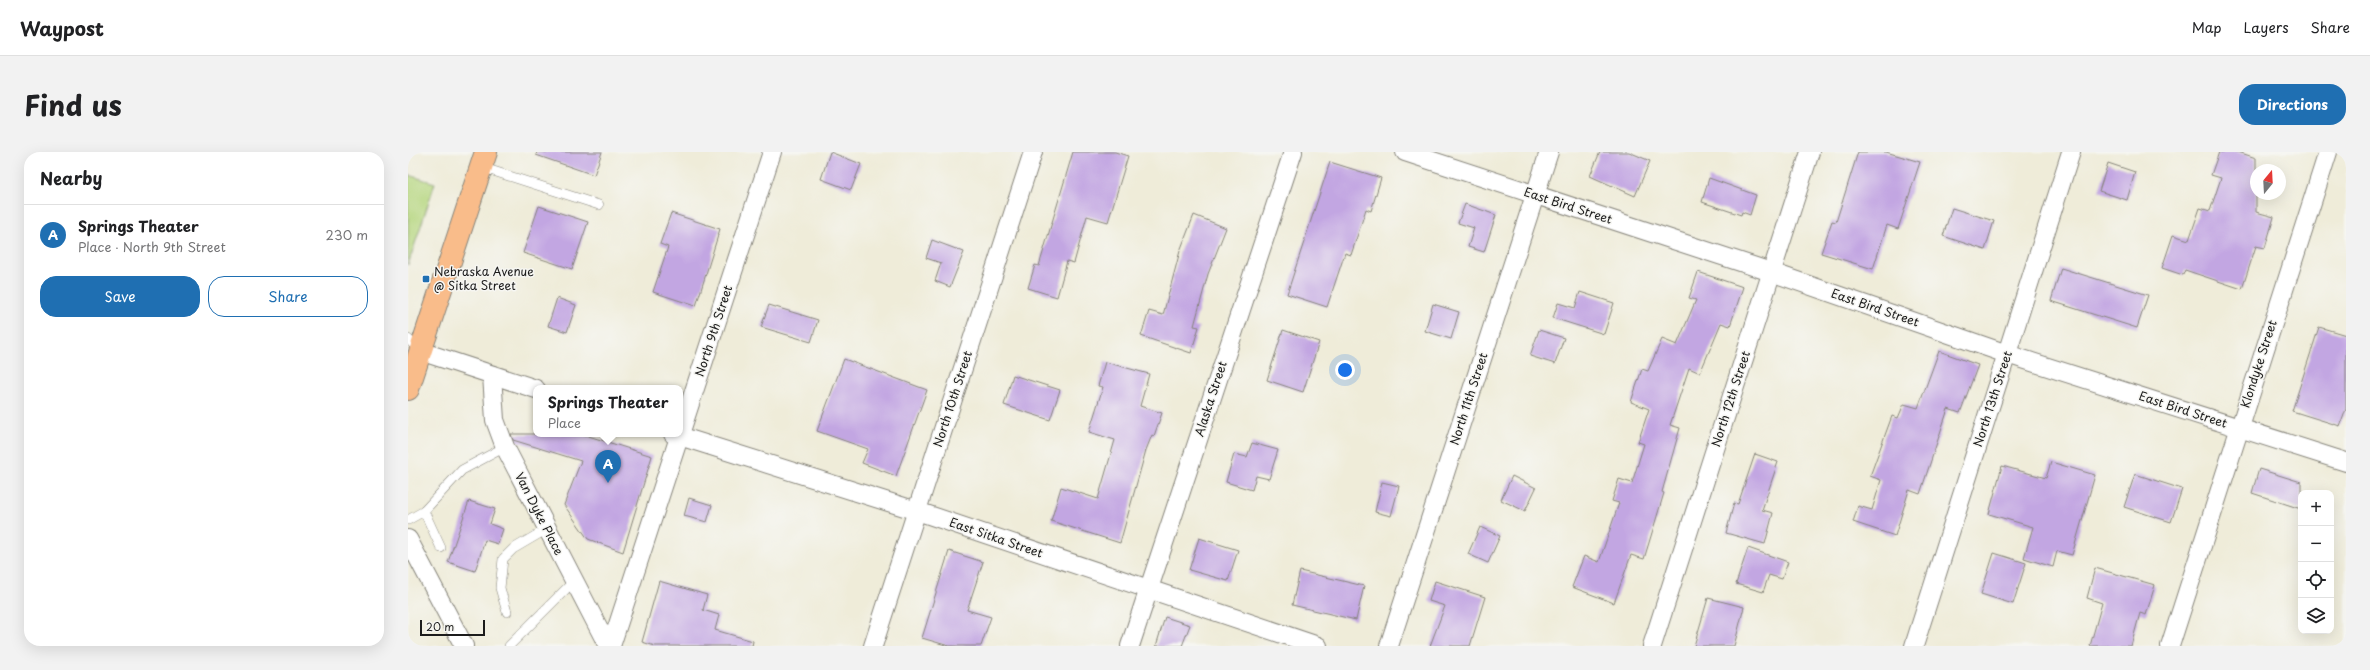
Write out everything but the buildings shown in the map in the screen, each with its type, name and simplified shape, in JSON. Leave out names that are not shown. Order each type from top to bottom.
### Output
[{"type":"main road","points":[[408,389],[414,345],[484,159]]},
{"type":"street","name":"North 9th Street","points":[[683,414],[772,152]]},
{"type":"street","name":"North 10th Street","points":[[873,646],[1033,152]]},
{"type":"street","name":"Alaska Street","points":[[1130,646],[1293,152]]},
{"type":"street","name":"East Bird Street","points":[[1405,152],[1771,272],[2007,354],[2346,462]]},
{"type":"street","name":"North 11th Street","points":[[1389,646],[1549,152]]},
{"type":"street","name":"North 12th Street","points":[[1652,646],[1810,152]]},
{"type":"street","name":"North 13th Street","points":[[1914,646],[2072,152]]},
{"type":"street","name":"Klondyke Street","points":[[2170,646],[2238,428],[2328,152]]},
{"type":"street","points":[[414,345],[533,389]]},
{"type":"street","name":"Van Dyke Place","points":[[492,375],[495,420],[505,447],[608,646]]},
{"type":"street","name":"North 9th Street","points":[[611,646],[675,437]]},
{"type":"street","name":"East Sitka Street","points":[[682,437],[917,511],[1318,646]]},
{"type":"street","points":[[408,539],[464,646]]},
{"type":"lane","points":[[484,159],[599,205]]},
{"type":"lane","points":[[408,520],[424,511],[462,470],[505,447]]},
{"type":"lane","points":[[424,511],[441,548]]},
{"type":"lane","points":[[507,612],[500,588],[503,559],[513,549],[547,528]]},
{"type":"lane","points":[[509,646],[574,581]]},
{"type":"green space","points":[[408,175],[435,183],[408,265]]},
{"type":"place","name":"Nebraska Avenue @ Sitka Street","points":[[426,279]]},
{"type":"place","name":"Springs Theater","points":[[608,483]]}]
